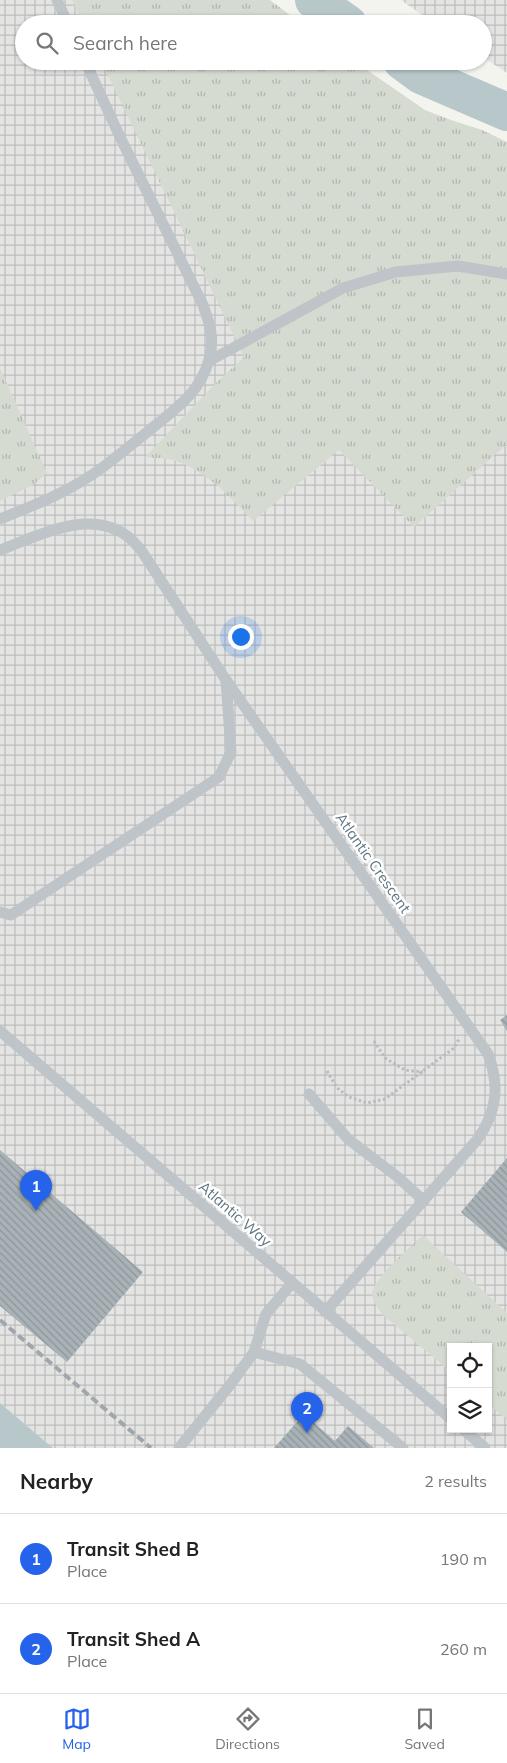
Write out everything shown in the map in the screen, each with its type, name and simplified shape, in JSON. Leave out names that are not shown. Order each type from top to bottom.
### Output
[{"type":"lane","points":[[57,0],[64,15]]},
{"type":"lane","points":[[0,518],[74,485],[102,468],[192,394],[202,379],[213,343],[203,304],[89,70]]},
{"type":"lane","points":[[209,361],[343,288],[396,272],[458,266],[507,274]]},
{"type":"lane","name":"Atlantic Crescent","points":[[0,550],[57,529],[79,524],[96,524],[115,528],[128,536],[141,550],[226,680],[483,1046],[493,1067],[494,1104],[486,1127],[478,1140],[325,1312]]},
{"type":"lane","points":[[0,912],[11,915],[219,777],[231,752],[226,680]]},
{"type":"lane","name":"Atlantic Way","points":[[0,1030],[447,1416]]},
{"type":"lane","points":[[310,1094],[348,1139],[399,1178],[424,1201]]},
{"type":"lane","points":[[179,1448],[254,1352],[266,1314],[292,1282]]},
{"type":"lane","points":[[254,1352],[300,1364],[403,1448]]},
{"type":"lane","points":[[468,1433],[485,1448]]},
{"type":"path","points":[[326,1071],[337,1088],[349,1097],[367,1102],[385,1099],[454,1048],[467,1023]]},
{"type":"path","points":[[374,1041],[385,1058],[405,1070],[423,1072]]},
{"type":"shaded area","points":[[0,0],[243,0],[259,15],[15,15],[15,70],[328,70],[507,172],[507,1448],[53,1448],[0,1403]]},
{"type":"shaded area","points":[[401,0],[507,0],[507,73],[492,63],[492,15],[422,15]]},
{"type":"shaded area","points":[[0,1403],[53,1448],[0,1448]]},
{"type":"green space","points":[[72,0],[270,0],[290,15],[79,15]]},
{"type":"green space","points":[[105,70],[367,70],[425,110],[482,130],[507,142],[507,444],[414,527],[339,450],[253,521],[209,479],[188,466],[172,460],[145,457],[216,383],[244,357]]},
{"type":"green space","points":[[0,368],[47,473],[33,485],[0,501]]},
{"type":"green space","points":[[423,1235],[507,1313],[507,1420],[492,1407],[492,1343],[447,1343],[447,1369],[383,1315],[375,1303],[372,1294],[378,1280]]},
{"type":"building","points":[[507,1015],[507,1031],[500,1020]]},
{"type":"building","points":[[0,1150],[143,1272],[67,1362],[0,1306]]},
{"type":"building","points":[[507,1158],[507,1252],[461,1212]]},
{"type":"building","points":[[304,1414],[335,1441],[348,1426],[374,1448],[274,1448]]},
{"type":"waterway","points":[[314,0],[335,15]]},
{"type":"waterway","points":[[414,70],[421,75],[507,112]]},
{"type":"railway","points":[[0,1320],[151,1448]]},
{"type":"place","name":"Transit Shed B","points":[[36,1211]]},
{"type":"place","name":"Transit Shed A","points":[[307,1433]]}]
